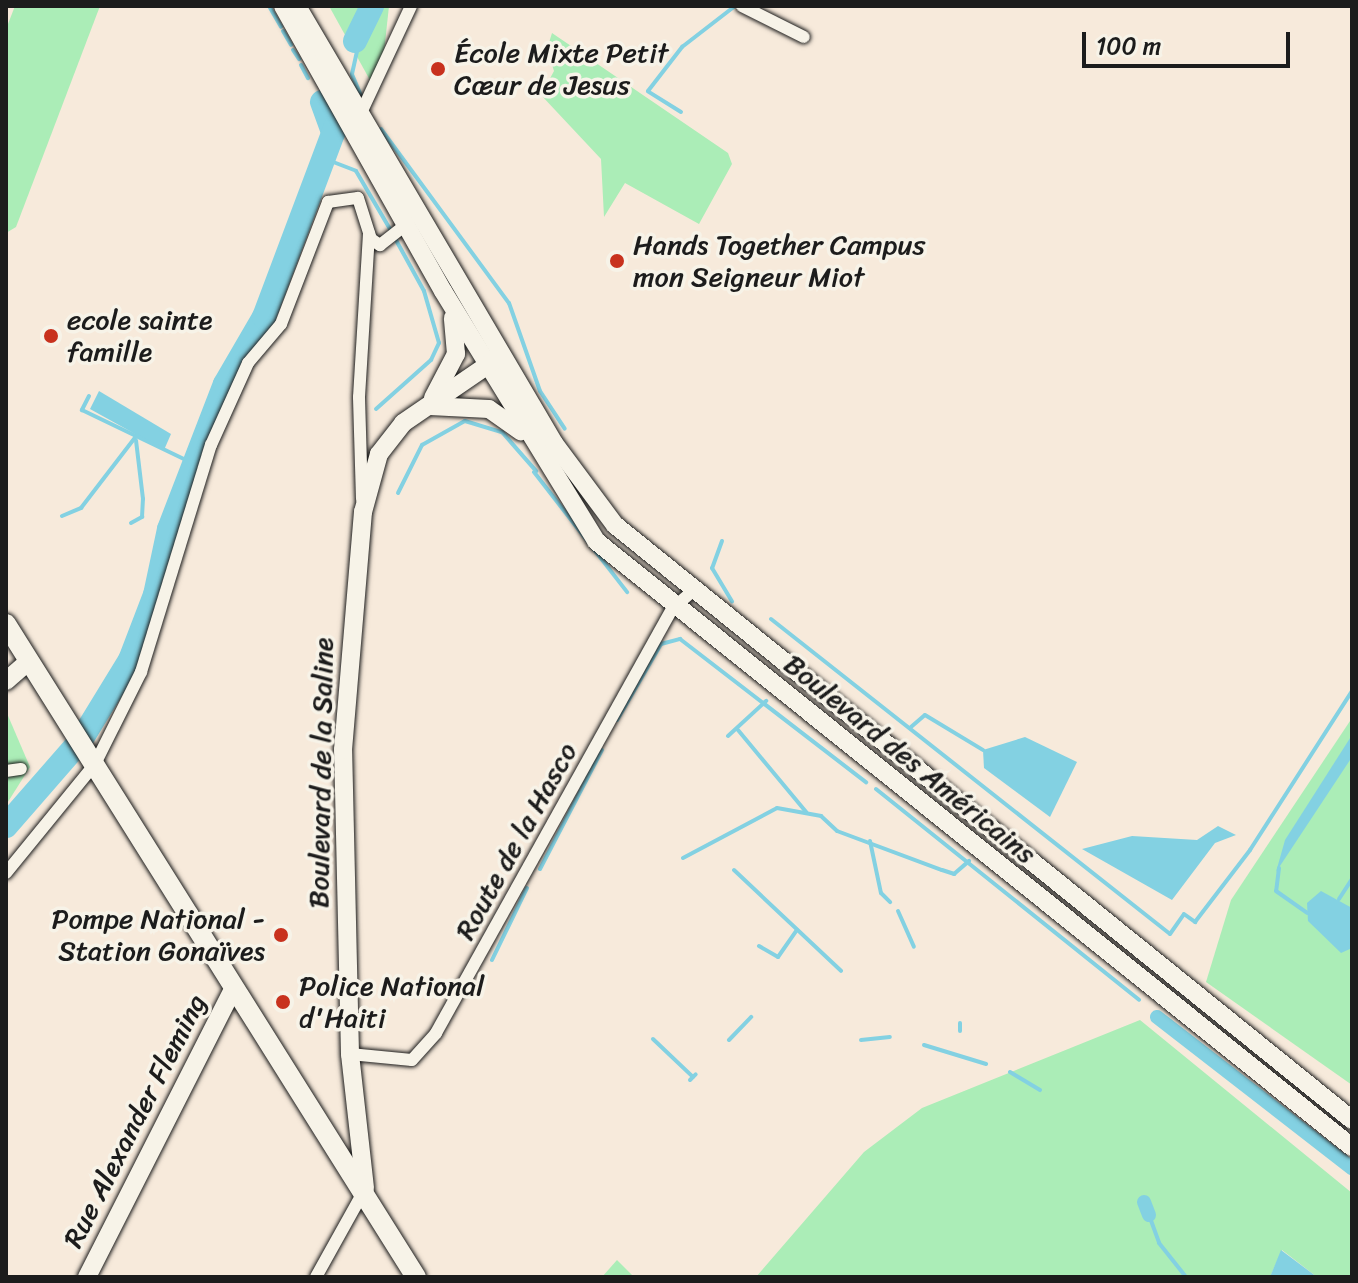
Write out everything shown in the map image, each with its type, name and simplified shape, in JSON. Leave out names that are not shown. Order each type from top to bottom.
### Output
[{"type":"main road","points":[[283,6],[356,115],[495,361]]},
{"type":"main road","points":[[297,6],[320,59]]},
{"type":"main road","points":[[356,115],[407,224],[443,291],[495,361]]},
{"type":"main road","points":[[443,291],[456,354],[427,407],[489,409],[532,441]]},
{"type":"main road","name":"Boulevard de la Saline","points":[[365,1188],[350,1054],[343,750],[363,512],[379,454],[427,407],[495,361]]},
{"type":"main road","name":"Boulevard des Américains","points":[[495,361],[532,441],[596,541],[672,609],[1352,1147]]},
{"type":"main road","name":"Boulevard des Américains","points":[[495,361],[586,493],[694,590],[1352,1120]]},
{"type":"main road","points":[[6,624],[232,991],[365,1188],[416,1277]]},
{"type":"main road","points":[[6,681],[28,662]]},
{"type":"main road","name":"Rue Alexander Fleming","points":[[87,1277],[232,991]]},
{"type":"street","points":[[356,115],[411,6]]},
{"type":"street","points":[[742,6],[804,37]]},
{"type":"street","points":[[6,873],[84,747],[141,672],[233,392],[281,324],[328,202],[358,198],[380,245],[407,224]]},
{"type":"street","points":[[363,512],[359,397],[369,226]]},
{"type":"street","name":"Route de la Hasco","points":[[350,1054],[412,1060],[436,1033],[672,609],[694,590]]},
{"type":"street","points":[[6,771],[21,769]]},
{"type":"street","points":[[316,1277],[365,1188]]},
{"type":"green space","points":[[15,6],[100,6],[16,227],[6,233],[6,29]]},
{"type":"green space","points":[[329,6],[389,6],[384,52],[371,82]]},
{"type":"green space","points":[[552,33],[728,153],[732,164],[699,224],[625,183],[604,217],[601,159],[541,95],[554,71],[547,49]]},
{"type":"green space","points":[[6,711],[30,767],[6,805]]},
{"type":"green space","points":[[1352,718],[1352,1085],[1206,982],[1231,900]]},
{"type":"green space","points":[[1140,1020],[1352,1193],[1352,1277],[1317,1277],[1282,1250],[1270,1277],[756,1277],[864,1152],[922,1108]]},
{"type":"green space","points":[[617,1260],[634,1277],[602,1277]]},
{"type":"water","points":[[99,391],[171,434],[164,450],[90,409]]},
{"type":"water","points":[[1352,735],[1352,757],[1276,872],[1285,840]]},
{"type":"water","points":[[1025,737],[1077,762],[1050,817],[984,768],[983,750]]},
{"type":"water","points":[[1218,826],[1236,835],[1215,843],[1172,900],[1082,849],[1132,836],[1197,840]]},
{"type":"water","points":[[1321,891],[1352,908],[1352,948],[1341,953],[1308,921],[1307,903]]},
{"type":"water","points":[[1281,1250],[1317,1277],[1270,1277]]},
{"type":"waterway","points":[[269,6],[281,27]]},
{"type":"waterway","points":[[355,41],[372,6]]},
{"type":"waterway","points":[[681,112],[648,91],[682,47],[735,6]]},
{"type":"waterway","points":[[362,98],[352,74],[365,15]]},
{"type":"waterway","points":[[283,31],[291,45]]},
{"type":"waterway","points":[[293,50],[299,59]]},
{"type":"waterway","points":[[301,65],[308,78]]},
{"type":"waterway","points":[[322,102],[333,133]]},
{"type":"waterway","points":[[6,826],[81,740],[130,660],[155,595],[169,529],[225,384],[264,317],[336,125]]},
{"type":"waterway","points":[[381,129],[509,303],[540,391],[565,429]]},
{"type":"waterway","points":[[328,160],[356,171],[391,231]]},
{"type":"waterway","points":[[376,409],[431,360],[439,343],[424,291],[396,240]]},
{"type":"waterway","points":[[89,396],[82,410],[194,464]]},
{"type":"waterway","points":[[398,493],[422,445],[465,421],[502,432],[536,471]]},
{"type":"waterway","points":[[62,516],[81,508],[137,435]]},
{"type":"waterway","points":[[131,523],[142,517],[136,440]]},
{"type":"waterway","points":[[534,472],[627,592]]},
{"type":"waterway","points":[[722,541],[712,568],[732,601]]},
{"type":"waterway","points":[[771,619],[1170,934],[1184,914],[1195,922],[1250,850],[1352,691]]},
{"type":"waterway","points":[[617,720],[661,644],[680,639],[866,782]]},
{"type":"waterway","points":[[728,736],[766,701]]},
{"type":"waterway","points":[[911,727],[925,715],[983,750]]},
{"type":"waterway","points":[[738,730],[806,812]]},
{"type":"waterway","points":[[540,869],[602,750]]},
{"type":"waterway","points":[[876,789],[1139,1000]]},
{"type":"waterway","points":[[683,858],[777,808],[821,816],[837,831],[954,874],[969,861]]},
{"type":"waterway","points":[[870,841],[881,893],[890,902]]},
{"type":"waterway","points":[[1279,868],[1276,891],[1307,913]]},
{"type":"waterway","points":[[734,870],[841,971]]},
{"type":"waterway","points":[[1339,899],[1352,879]]},
{"type":"waterway","points":[[492,960],[527,888]]},
{"type":"waterway","points":[[898,911],[914,947]]},
{"type":"waterway","points":[[759,946],[778,957],[797,930]]},
{"type":"waterway","points":[[729,1040],[751,1017]]},
{"type":"waterway","points":[[1157,1017],[1352,1168]]},
{"type":"waterway","points":[[960,1023],[960,1031]]},
{"type":"waterway","points":[[861,1040],[890,1037]]},
{"type":"waterway","points":[[653,1039],[693,1077]]},
{"type":"waterway","points":[[924,1045],[986,1064]]},
{"type":"waterway","points":[[1010,1072],[1040,1090]]},
{"type":"waterway","points":[[690,1080],[696,1074]]},
{"type":"waterway","points":[[1144,1202],[1149,1215]]},
{"type":"waterway","points":[[1149,1215],[1159,1243],[1186,1277]]},
{"type":"place","name":"École Mixte Petit Cœur de Jesus","points":[[438,69]]},
{"type":"place","name":"Hands Together Campus mon Seigneur Miot","points":[[617,261]]},
{"type":"place","name":"ecole sainte famille","points":[[51,336]]},
{"type":"place","name":"Pompe National - Station Gonaïves","points":[[281,935]]},
{"type":"place","name":"Police National d'Haiti","points":[[283,1002]]}]
